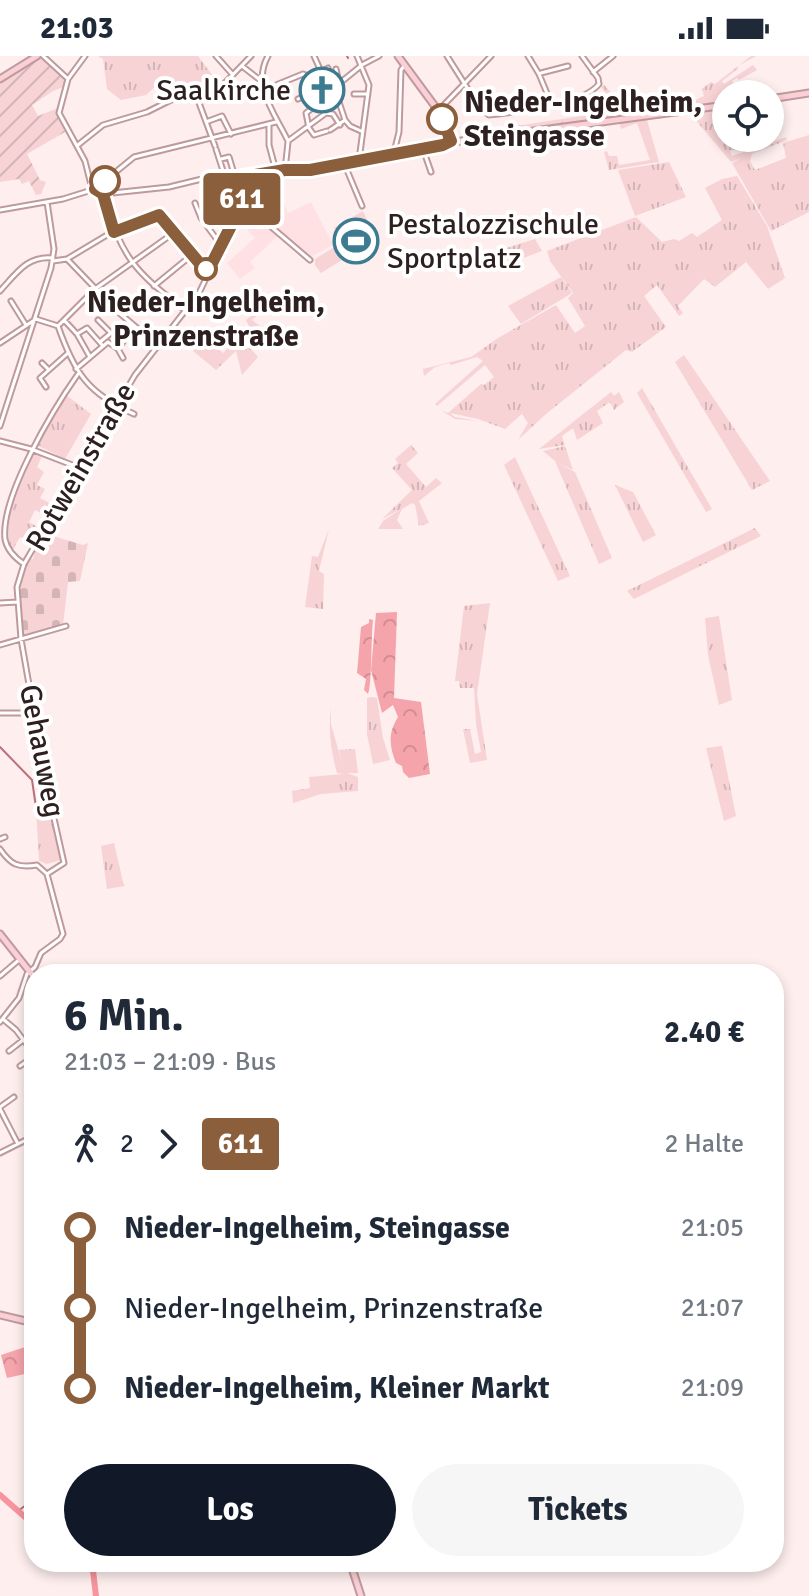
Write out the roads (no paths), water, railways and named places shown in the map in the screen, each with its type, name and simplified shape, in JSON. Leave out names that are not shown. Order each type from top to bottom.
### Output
[{"type":"main road","points":[[0,79],[40,56]]},
{"type":"main road","points":[[398,56],[438,111],[451,141],[457,143],[712,107]]},
{"type":"main road","points":[[784,97],[809,93]]},
{"type":"main road","points":[[0,934],[24,964]]},
{"type":"main road","points":[[0,1315],[24,1321]]},
{"type":"main road","points":[[353,1572],[361,1596]]},
{"type":"street","points":[[40,56],[68,79]]},
{"type":"street","points":[[85,56],[68,79],[59,113],[78,145],[94,189],[103,194],[169,187],[206,178],[310,170],[451,141]]},
{"type":"street","points":[[216,56],[233,75]]},
{"type":"street","points":[[78,145],[103,125],[150,110],[172,98],[217,91],[251,56]]},
{"type":"street","points":[[260,80],[268,56]]},
{"type":"street","points":[[314,56],[329,89],[379,56]]},
{"type":"street","points":[[357,56],[368,78],[359,160]]},
{"type":"street","points":[[447,56],[483,112],[489,115],[584,96],[599,84],[582,56]]},
{"type":"street","points":[[528,56],[551,104]]},
{"type":"street","points":[[593,72],[613,56]]},
{"type":"street","points":[[438,111],[488,57]]},
{"type":"street","points":[[242,66],[260,80],[276,122],[288,141],[285,170]]},
{"type":"street","points":[[394,153],[399,132],[401,71],[404,66]]},
{"type":"street","points":[[539,74],[568,66]]},
{"type":"street","points":[[307,79],[328,68]]},
{"type":"street","points":[[336,69],[339,83]]},
{"type":"street","points":[[264,90],[303,74],[310,94],[310,110],[306,113],[314,135],[345,120]]},
{"type":"street","points":[[335,87],[345,120],[361,131]]},
{"type":"street","points":[[195,92],[225,177]]},
{"type":"street","points":[[298,99],[310,94]]},
{"type":"street","points":[[354,94],[368,94]]},
{"type":"street","points":[[288,141],[309,128],[326,113],[328,104],[338,99]]},
{"type":"street","points":[[326,113],[343,110]]},
{"type":"street","points":[[333,114],[340,125]]},
{"type":"street","points":[[205,122],[222,116],[231,134]]},
{"type":"street","points":[[0,210],[47,202],[94,189],[134,157],[276,122]]},
{"type":"street","points":[[269,124],[269,145],[276,171]]},
{"type":"street","points":[[423,149],[431,172]]},
{"type":"street","points":[[219,159],[229,157],[244,207],[310,260]]},
{"type":"street","points":[[344,163],[362,206]]},
{"type":"street","points":[[103,194],[114,232],[132,263],[154,286],[186,311]]},
{"type":"street","points":[[0,426],[53,260],[47,202]]},
{"type":"street","points":[[195,203],[201,218],[221,245]]},
{"type":"street","name":"Rotweinstraße","points":[[21,639],[17,587],[24,564],[115,406],[157,345],[199,293],[235,218],[244,207]]},
{"type":"street","points":[[201,218],[210,211]]},
{"type":"street","points":[[0,291],[30,261],[43,257],[67,259],[114,232],[159,215],[204,268],[209,269]]},
{"type":"street","points":[[58,326],[95,289],[175,232]]},
{"type":"street","points":[[154,286],[193,254]]},
{"type":"street","points":[[67,259],[157,345]]},
{"type":"street","points":[[11,301],[26,325]]},
{"type":"street","points":[[0,343],[36,319],[58,326]]},
{"type":"street","points":[[64,320],[77,334],[90,357]]},
{"type":"street","points":[[76,369],[111,333],[98,320]]},
{"type":"street","points":[[58,326],[78,374],[93,391],[134,414]]},
{"type":"street","points":[[77,334],[87,328],[101,344]]},
{"type":"street","points":[[101,344],[108,342],[118,349],[123,358]]},
{"type":"street","points":[[118,349],[123,342]]},
{"type":"street","points":[[40,378],[68,353]]},
{"type":"street","points":[[42,363],[49,370]]},
{"type":"street","points":[[35,372],[46,387]]},
{"type":"street","points":[[24,564],[6,544],[4,526],[18,477],[31,449],[78,374]]},
{"type":"street","points":[[0,441],[80,468]]},
{"type":"street","points":[[0,603],[17,602]]},
{"type":"street","points":[[0,645],[66,626]]},
{"type":"street","name":"Gehauweg","points":[[21,639],[34,713],[52,779],[53,814],[64,863],[47,874]]},
{"type":"street","points":[[0,713],[34,713]]},
{"type":"street","points":[[0,849],[10,863],[22,867],[37,865],[47,874],[59,910],[62,937],[41,953],[37,964]]},
{"type":"street","points":[[0,976],[20,959]]},
{"type":"street","points":[[9,1051],[23,1040],[1,1020],[24,987]]},
{"type":"street","points":[[20,1066],[24,1062]]},
{"type":"street","points":[[14,1097],[0,1108],[18,1144]]},
{"type":"street","points":[[0,1153],[24,1141]]},
{"type":"waterway","points":[[0,747],[32,780],[36,807]]},
{"type":"waterway","points":[[0,1495],[24,1516]]},
{"type":"waterway","points":[[18,1511],[24,1506]]},
{"type":"waterway","points":[[93,1572],[96,1596]]},
{"type":"place","name":"Saalkirche","points":[[322,90]]},
{"type":"place","name":"Nieder-Ingelheim, Steingasse","points":[[442,119]]},
{"type":"place","name":"Pestalozzischule Sportplatz","points":[[356,241]]},
{"type":"place","name":"Nieder-Ingelheim, Prinzenstraße","points":[[206,269]]}]
